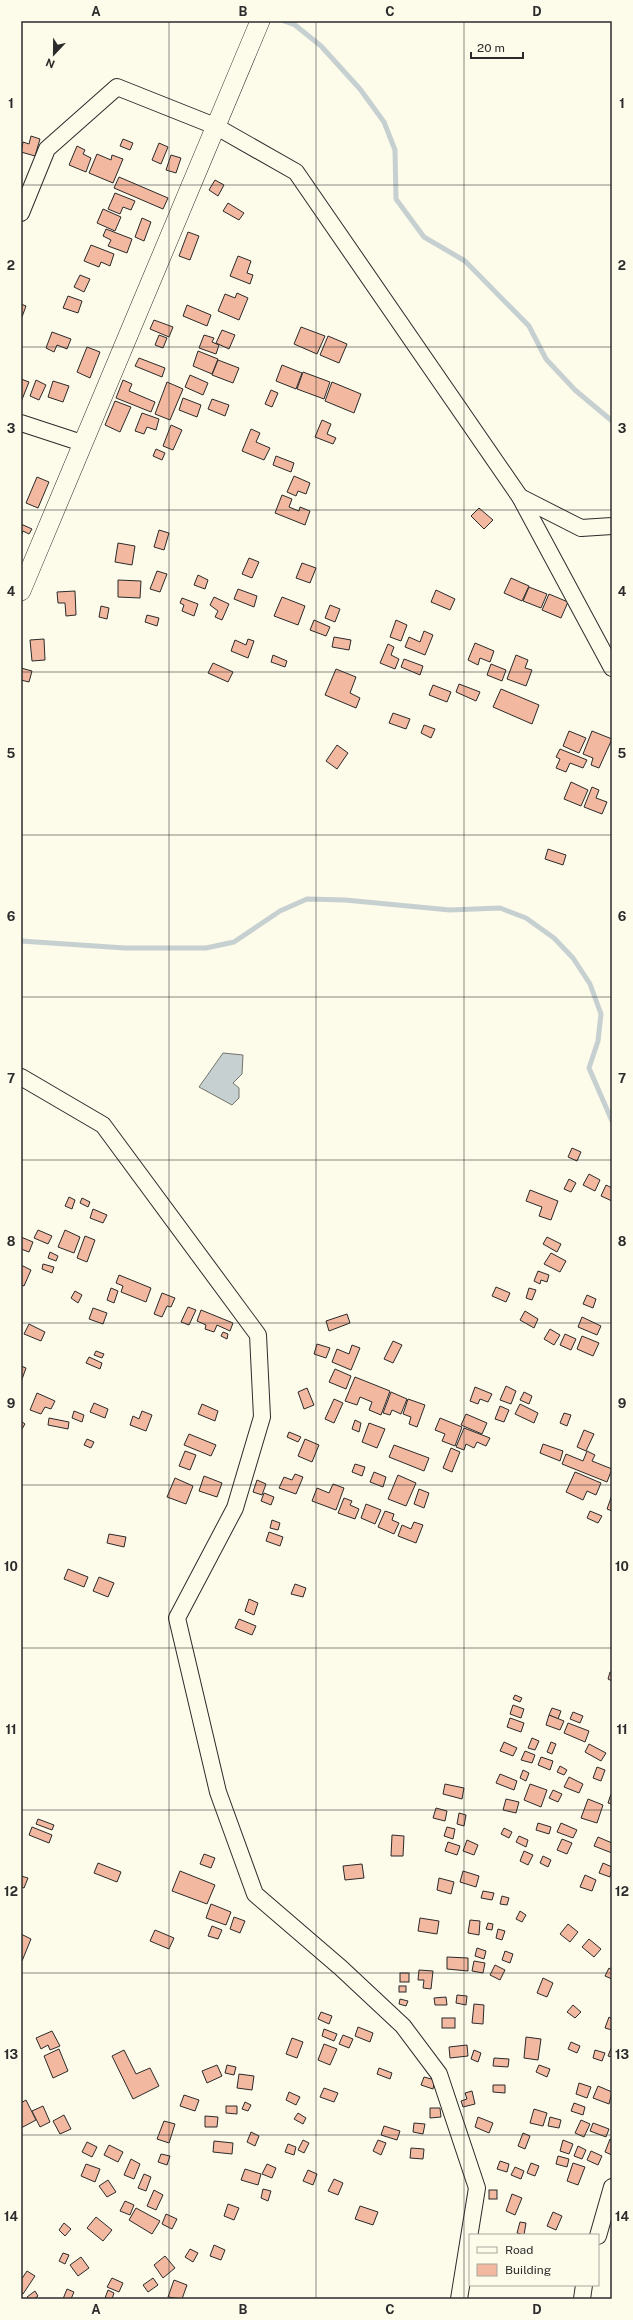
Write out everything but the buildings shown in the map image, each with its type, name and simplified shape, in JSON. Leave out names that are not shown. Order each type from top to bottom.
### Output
[{"type":"street","points":[[22,587],[256,29]]},
{"type":"street","points":[[21,213],[47,149],[117,87],[216,126],[296,172],[520,497],[612,668]]},
{"type":"street","points":[[21,423],[82,443]]},
{"type":"street","points":[[520,497],[581,528],[612,526]]},
{"type":"street","points":[[21,1077],[104,1125],[258,1335],[262,1418],[235,1508],[177,1618],[218,1792],[255,1894],[341,1968],[403,2026],[439,2074],[477,2188],[470,2234]]},
{"type":"street","points":[[599,2234],[612,2187]]},
{"type":"street","points":[[459,2299],[469,2237]]},
{"type":"street","points":[[582,2299],[584,2286]]},
{"type":"shaded area","points":[[223,1053],[243,1055],[242,1074],[233,1083],[239,1088],[239,1098],[232,1105],[199,1087]]},
{"type":"waterway","points":[[284,21],[295,25],[321,46],[360,89],[384,122],[395,150],[396,199],[424,237],[465,261],[529,326],[546,359],[575,390],[612,421]]},
{"type":"waterway","points":[[21,941],[125,948],[206,948],[234,942],[280,911],[307,899],[345,900],[450,910],[500,908],[526,918],[554,938],[573,958],[590,984],[601,1014],[598,1041],[589,1068],[612,1121]]}]
